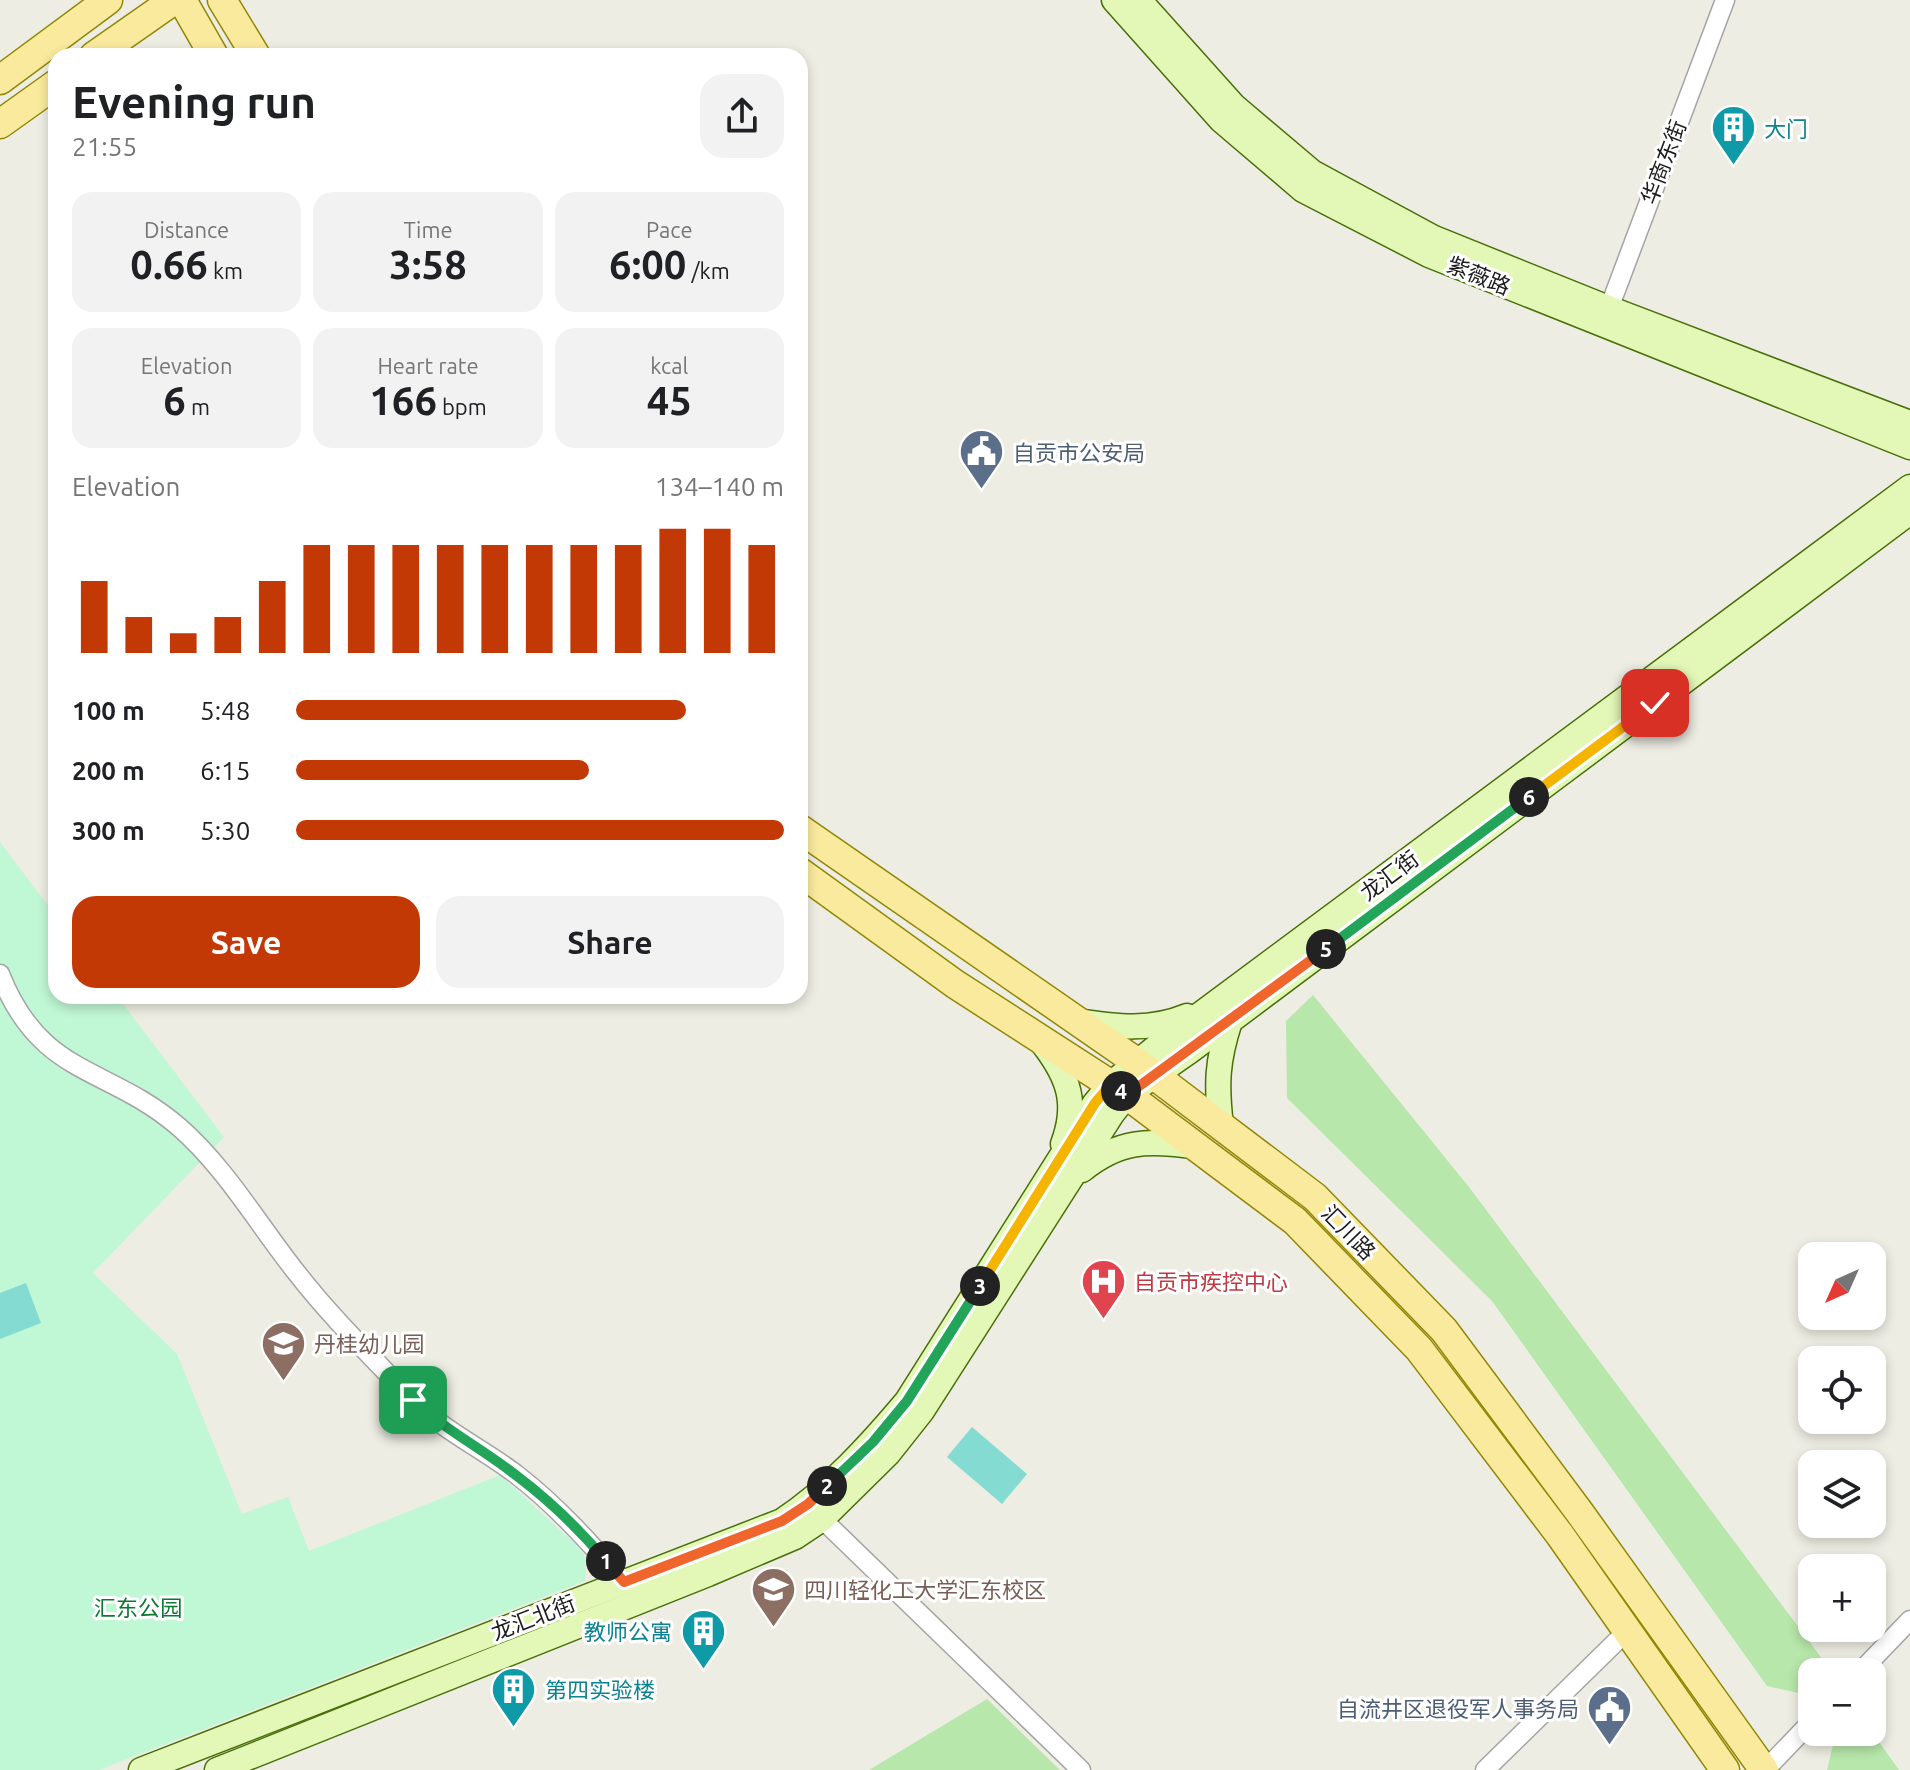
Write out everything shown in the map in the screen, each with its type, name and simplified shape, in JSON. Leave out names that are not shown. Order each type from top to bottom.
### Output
[{"type":"main road","points":[[0,80],[108,0]]},
{"type":"main road","points":[[105,48],[174,0]]},
{"type":"main road","points":[[182,0],[209,48]]},
{"type":"main road","points":[[222,0],[251,48]]},
{"type":"main road","name":"紫薇路","points":[[1114,0],[1221,120],[1303,190],[1429,255],[1910,423]]},
{"type":"main road","name":"紫薇路","points":[[1139,0],[1234,106],[1312,172],[1434,238],[1606,317],[1910,447]]},
{"type":"main road","points":[[0,124],[48,90]]},
{"type":"main road","name":"龙汇街","points":[[1221,1014],[1910,487]]},
{"type":"main road","name":"龙汇街","points":[[1146,1069],[1910,512]]},
{"type":"main road","name":"汇川路","points":[[808,835],[1146,1069],[1315,1197],[1444,1330],[1765,1770]]},
{"type":"main road","name":"汇川路","points":[[808,878],[955,984],[1119,1089],[1295,1221],[1419,1349],[1560,1535],[1725,1770]]},
{"type":"main road","points":[[1077,1021],[1126,1028],[1166,1025],[1221,1014],[1217,1094],[1221,1126]]},
{"type":"main road","points":[[1038,1037],[1063,1070],[1068,1086],[1070,1125],[1063,1172]]},
{"type":"main road","name":"龙汇北街","points":[[221,1769],[708,1574],[795,1537],[822,1519],[888,1454],[922,1411],[1063,1172],[1095,1103],[1146,1069]]},
{"type":"main road","points":[[1063,1172],[1104,1153],[1148,1141],[1194,1146]]},
{"type":"main road","name":"龙汇北街","points":[[141,1770],[782,1521],[808,1504],[862,1452],[907,1401],[1063,1172]]},
{"type":"street","name":"华商东街","points":[[1606,317],[1725,0]]},
{"type":"street","points":[[0,974],[13,1006],[52,1051],[147,1104],[178,1126],[204,1151],[300,1278],[413,1400],[436,1421],[517,1475],[581,1531],[624,1582]]},
{"type":"street","points":[[822,1519],[1081,1770]]},
{"type":"street","points":[[1873,1658],[1910,1620]]},
{"type":"street","points":[[1485,1770],[1627,1631]]},
{"type":"street","points":[[1765,1770],[1798,1736]]},
{"type":"green space","name":"汇东公园","points":[[0,842],[48,905],[48,1004],[123,1004],[224,1137],[93,1273],[177,1354],[242,1514],[288,1497],[309,1551],[500,1475],[587,1558],[585,1581],[99,1770],[0,1770]]},
{"type":"green space","points":[[1313,995],[1469,1187],[1798,1627],[1798,1642],[1810,1642],[1822,1658],[1798,1658],[1798,1693],[1767,1686],[1492,1301],[1287,1098],[1286,1021]]},
{"type":"green space","points":[[987,1699],[1060,1770],[869,1770]]},
{"type":"green space","points":[[1833,1746],[1882,1746],[1899,1770],[1827,1770]]},
{"type":"shaded area","points":[[26,1283],[41,1323],[0,1339],[0,1293]]},
{"type":"shaded area","points":[[972,1427],[1027,1474],[1002,1504],[947,1457]]},
{"type":"place","name":"大门","points":[[1733,167]]},
{"type":"place","name":"自贡市公安局","points":[[982,491]]},
{"type":"place","name":"自贡市疾控中心","points":[[1103,1320]]},
{"type":"place","name":"丹桂幼儿园","points":[[283,1382]]},
{"type":"place","name":"四川轻化工大学汇东校区","points":[[773,1628]]},
{"type":"place","name":"教师公寓","points":[[703,1670]]},
{"type":"place","name":"第四实验楼","points":[[514,1728]]},
{"type":"place","name":"自流井区退役军人事务局","points":[[1610,1747]]},
{"type":"route","points":[[413,1400],[436,1421],[517,1475],[581,1531],[624,1582],[782,1521],[808,1504],[873,1442],[907,1401],[1095,1103],[1111,1084],[1127,1095],[1175,1062],[1655,703]]}]
